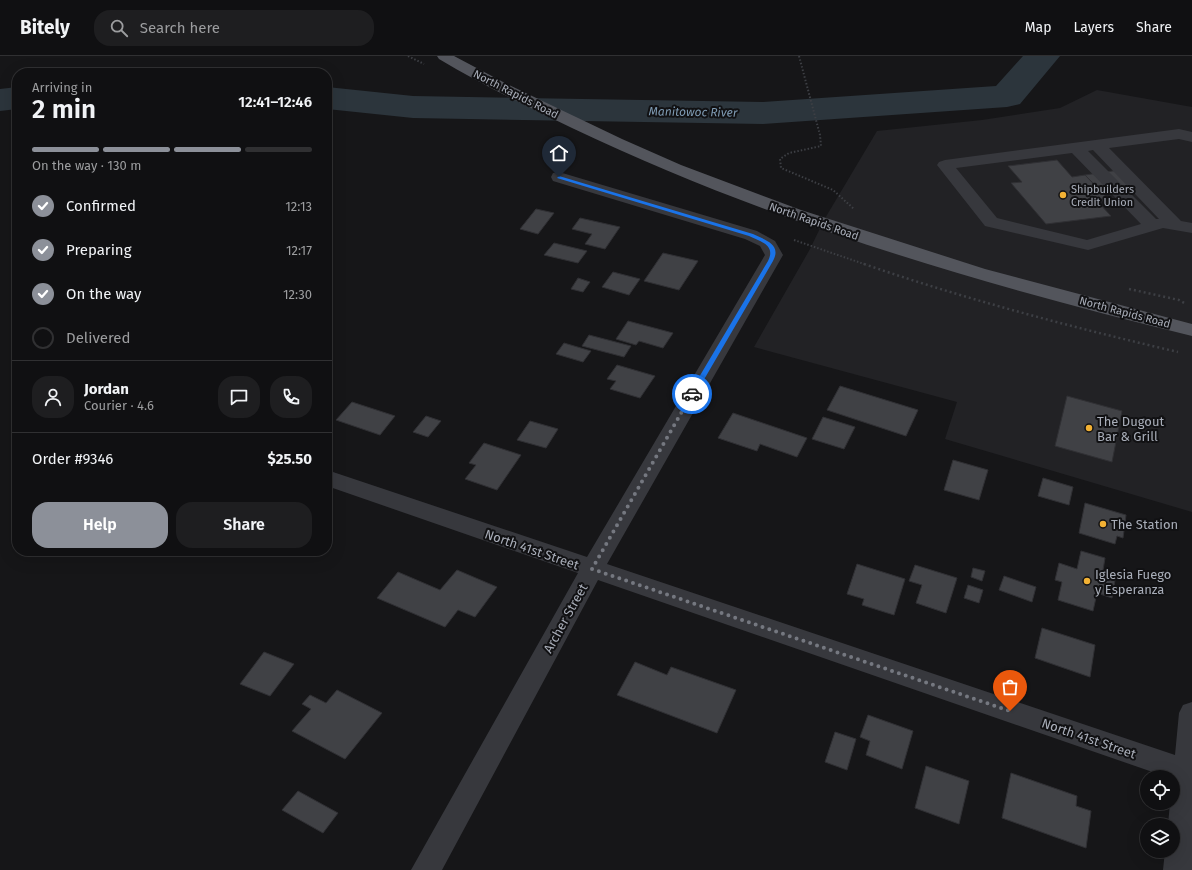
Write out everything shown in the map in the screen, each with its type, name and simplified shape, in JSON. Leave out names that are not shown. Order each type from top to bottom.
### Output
[{"type":"main road","name":"North Rapids Road","points":[[449,59],[580,126],[661,164],[742,196],[880,244],[968,270],[1192,330]]},
{"type":"street","points":[[1192,136],[1179,134],[944,165],[991,222],[1088,245],[1163,224],[1192,228]]},
{"type":"street","points":[[1086,147],[1163,224]]},
{"type":"street","name":"Archer Street","points":[[426,870],[592,569],[774,255],[773,249],[769,244],[751,235],[559,177]]},
{"type":"street","name":"North 41st Street","points":[[332,480],[1189,772]]},
{"type":"street","points":[[1178,870],[1189,772],[1192,713]]},
{"type":"path","points":[[799,56],[820,135],[821,146],[790,152],[780,159],[781,168],[792,174],[828,187],[856,211]]},
{"type":"path","points":[[1128,288],[1179,300],[1186,304]]},
{"type":"shaded area","points":[[1097,90],[1192,107],[1192,512],[945,439],[957,402],[754,347],[810,249],[824,220],[877,131],[982,120],[1060,108]]},
{"type":"building","name":"Shipbuilders Credit Union","points":[[1057,160],[1072,177],[1085,175],[1110,201],[1098,202],[1111,216],[1046,224],[1011,183],[1022,182],[1008,166]]},
{"type":"building","points":[[1126,169],[1141,184],[1100,190],[1085,175]]},
{"type":"building","points":[[536,209],[554,213],[538,234],[520,229]]},
{"type":"building","points":[[580,218],[620,227],[605,249],[585,244],[592,234],[572,229]]},
{"type":"building","points":[[554,243],[587,251],[578,263],[544,255]]},
{"type":"building","points":[[663,253],[698,261],[679,290],[644,281]]},
{"type":"building","points":[[613,272],[640,279],[629,295],[602,287]]},
{"type":"building","points":[[578,278],[590,282],[583,292],[571,289]]},
{"type":"building","points":[[628,321],[673,333],[663,348],[639,341],[636,345],[616,339]]},
{"type":"building","points":[[589,335],[631,346],[624,357],[582,346]]},
{"type":"building","points":[[564,343],[591,351],[583,362],[556,354]]},
{"type":"building","points":[[617,365],[655,376],[640,398],[610,389],[616,381],[607,379]]},
{"type":"building","points":[[840,386],[918,410],[906,436],[827,410]]},
{"type":"building","name":"The Dugout Bar & Grill","points":[[1067,396],[1122,411],[1112,462],[1055,446]]},
{"type":"building","points":[[352,402],[395,416],[380,435],[336,420]]},
{"type":"building","points":[[733,413],[807,438],[797,457],[760,444],[757,451],[718,438]]},
{"type":"building","points":[[426,416],[441,421],[428,437],[413,432]]},
{"type":"building","points":[[823,417],[855,427],[844,449],[812,439]]},
{"type":"building","points":[[530,421],[558,429],[546,448],[517,440]]},
{"type":"building","points":[[484,443],[521,455],[497,490],[465,479],[476,465],[469,463]]},
{"type":"building","points":[[953,460],[988,470],[979,500],[944,490]]},
{"type":"building","points":[[1043,478],[1073,487],[1069,505],[1038,496]]},
{"type":"building","name":"The Station","points":[[1085,503],[1126,515],[1123,538],[1117,536],[1115,544],[1079,533]]},
{"type":"building","name":"Iglesia Fuego y Esperanza","points":[[1081,551],[1105,558],[1102,576],[1115,580],[1112,598],[1097,593],[1093,611],[1058,600],[1062,582],[1055,580],[1059,563],[1077,569]]},
{"type":"building","points":[[857,564],[905,579],[894,615],[862,605],[864,599],[847,594]]},
{"type":"building","points":[[915,565],[957,578],[946,613],[916,603],[922,585],[909,581]]},
{"type":"building","points":[[973,568],[985,571],[982,581],[971,577]]},
{"type":"building","points":[[457,570],[497,587],[475,617],[458,610],[445,627],[377,598],[398,572],[440,590]]},
{"type":"building","points":[[1004,576],[1036,587],[1032,602],[999,590]]},
{"type":"building","points":[[968,585],[983,590],[979,603],[964,598]]},
{"type":"building","points":[[1042,628],[1095,645],[1090,677],[1035,658]]},
{"type":"building","points":[[264,652],[294,664],[270,696],[240,684]]},
{"type":"building","points":[[635,662],[667,675],[671,667],[736,690],[717,733],[617,695]]},
{"type":"building","points":[[337,690],[382,713],[345,759],[292,731],[311,709],[302,704],[310,695],[326,703]]},
{"type":"building","points":[[868,715],[913,731],[902,769],[866,755],[870,741],[860,737]]},
{"type":"building","points":[[835,732],[856,739],[847,770],[825,762]]},
{"type":"building","points":[[926,766],[969,781],[959,824],[915,808]]},
{"type":"building","points":[[1011,773],[1077,796],[1076,806],[1091,811],[1086,848],[1002,818]]},
{"type":"building","points":[[298,791],[338,813],[323,833],[282,810]]},
{"type":"waterway","name":"Manitowoc River","points":[[332,99],[413,107],[763,113],[1007,96],[1042,56]]},
{"type":"waterway","name":"Manitowoc River","points":[[0,100],[12,99]]},
{"type":"way so far","points":[[692,394],[592,569],[1010,711]]},
{"type":"place","name":"Shipbuilders Credit Union","points":[[1063,195]]},
{"type":"place","name":"The Dugout Bar & Grill","points":[[1089,428]]},
{"type":"place","name":"The Station","points":[[1103,524]]},
{"type":"place","name":"Iglesia Fuego y Esperanza","points":[[1087,581]]},
{"type":"route","points":[[559,177],[751,235],[769,244],[773,249],[774,255],[692,394]]}]
